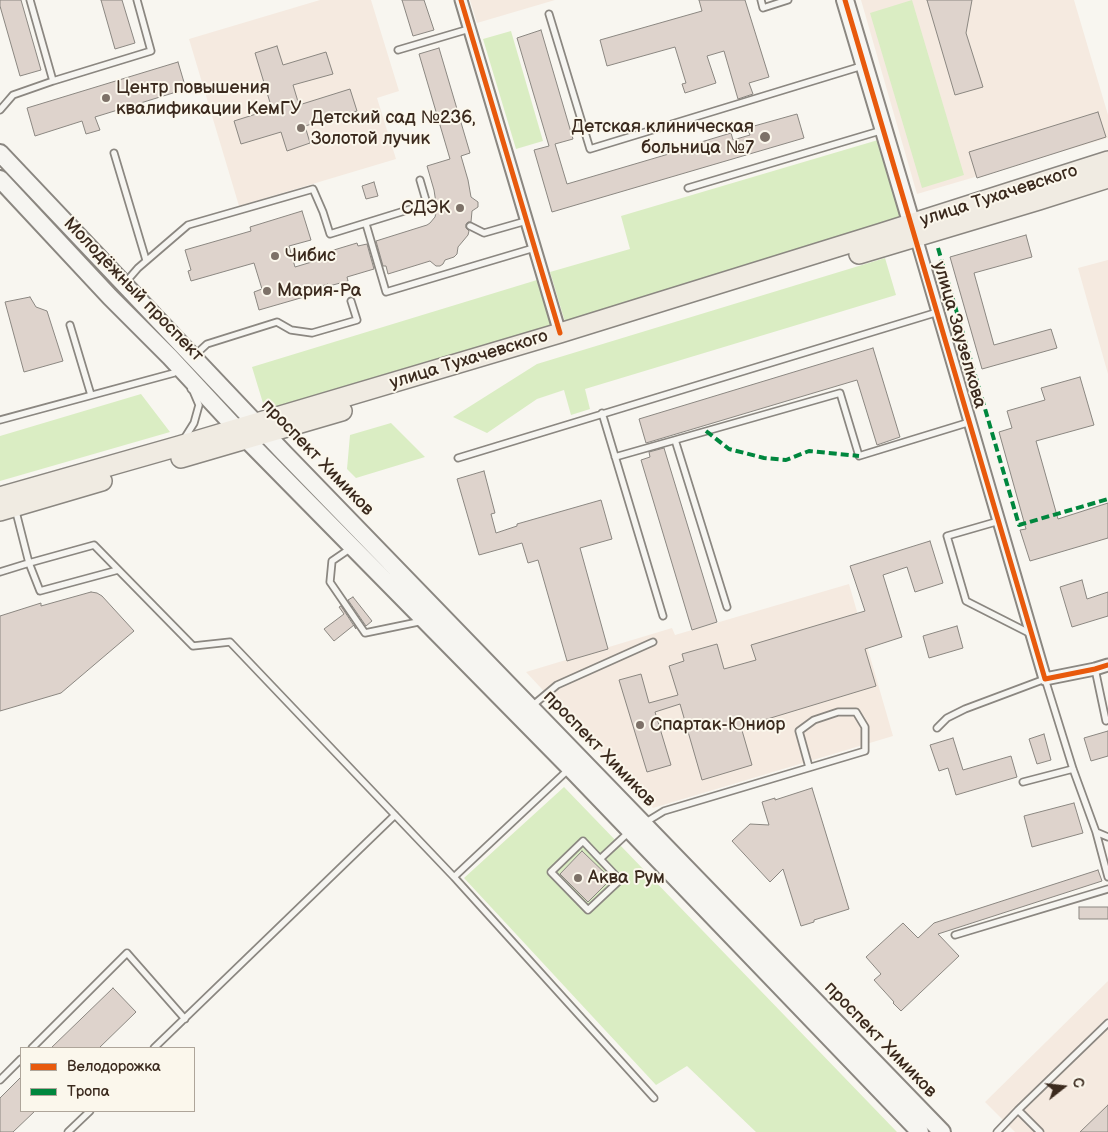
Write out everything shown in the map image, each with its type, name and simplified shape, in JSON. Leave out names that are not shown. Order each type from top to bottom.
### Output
[{"type":"main road","name":"улица Заузелкова","points":[[845,0],[914,230]]},
{"type":"main road","name":"Молодёжный проспект","points":[[0,153],[227,394]]},
{"type":"main road","name":"улица Тухачевского","points":[[5,505],[914,230],[1108,162]]},
{"type":"main road","name":"улица Тухачевского","points":[[5,505],[179,446],[251,431],[560,333],[914,230],[1108,178]]},
{"type":"main road","name":"Молодёжный проспект","points":[[0,179],[172,365],[251,431]]},
{"type":"main road","name":"проспект Химиков","points":[[227,394],[251,431],[353,546],[426,620],[575,764],[942,1132]]},
{"type":"main road","name":"проспект Химиков","points":[[251,431],[531,707],[575,764]]},
{"type":"main road","name":"проспект Химиков","points":[[637,828],[920,1132]]},
{"type":"street","points":[[461,0],[560,333]]},
{"type":"street","name":"улица Заузелкова","points":[[914,230],[1045,679]]},
{"type":"street","points":[[1045,679],[1108,665]]},
{"type":"lane","points":[[30,0],[53,80]]},
{"type":"lane","points":[[0,110],[13,95],[53,80],[151,51],[137,0]]},
{"type":"lane","points":[[761,0],[764,8],[788,0]]},
{"type":"lane","points":[[549,14],[590,149],[864,66]]},
{"type":"lane","points":[[398,50],[469,28]]},
{"type":"lane","points":[[688,188],[884,130]]},
{"type":"lane","points":[[114,153],[146,260]]},
{"type":"lane","points":[[420,180],[427,204]]},
{"type":"lane","points":[[124,284],[146,260],[188,225],[313,189],[330,234],[427,204],[436,208]]},
{"type":"lane","points":[[470,226],[484,233],[526,221]]},
{"type":"lane","points":[[366,224],[386,292],[534,248]]},
{"type":"lane","points":[[192,357],[207,344],[277,322],[291,330],[312,333],[357,320],[351,301]]},
{"type":"lane","points":[[458,458],[938,312]]},
{"type":"lane","points":[[70,325],[91,395]]},
{"type":"lane","points":[[0,420],[91,395],[172,365],[180,379]]},
{"type":"lane","points":[[179,446],[194,423],[199,405],[193,391],[186,385]]},
{"type":"lane","points":[[615,457],[840,393],[858,456],[970,422]]},
{"type":"lane","points":[[602,413],[663,616]]},
{"type":"lane","points":[[675,440],[727,607]]},
{"type":"lane","points":[[5,505],[40,591],[118,570]]},
{"type":"lane","points":[[999,522],[946,536],[966,601],[1032,634]]},
{"type":"lane","points":[[0,572],[94,545],[193,646],[230,642],[454,877],[654,1098]]},
{"type":"lane","points":[[353,546],[332,561],[330,582],[365,633],[426,620]]},
{"type":"lane","points":[[531,707],[558,685],[653,642]]},
{"type":"lane","points":[[1095,669],[1106,721]]},
{"type":"lane","points":[[937,728],[947,718],[965,709],[1045,679],[1073,769],[1096,832],[1108,877]]},
{"type":"lane","points":[[600,859],[637,828],[664,811],[865,752],[865,727],[856,712],[838,712],[814,720],[799,731],[809,767]]},
{"type":"lane","points":[[454,877],[575,764]]},
{"type":"lane","points":[[1024,782],[1073,769]]},
{"type":"lane","points":[[155,1047],[395,815]]},
{"type":"lane","points":[[1096,832],[1108,837]]},
{"type":"lane","points":[[583,841],[600,859],[620,880],[588,910],[551,872],[583,841]]},
{"type":"lane","points":[[955,936],[1108,889]]},
{"type":"lane","points":[[33,1047],[126,953],[185,1019]]},
{"type":"lane","points":[[997,1132],[1108,1023]]},
{"type":"lane","points":[[0,1080],[20,1060]]},
{"type":"lane","points":[[1018,1110],[1040,1132]]},
{"type":"lane","points":[[68,1132],[89,1112]]},
{"type":"shaded area","name":"Детский сад №236, Золотой лучик","points":[[320,0],[371,0],[399,91],[377,98],[396,159],[239,206],[189,39]]},
{"type":"shaded area","points":[[470,0],[555,0],[477,23]]},
{"type":"shaded area","points":[[861,0],[1074,0],[1108,115],[1108,138],[917,194]]},
{"type":"shaded area","points":[[1108,260],[1108,374],[1078,268]]},
{"type":"shaded area","points":[[849,584],[893,736],[653,808],[526,672],[672,628],[675,635]]},
{"type":"shaded area","points":[[1108,981],[1108,1132],[1015,1132],[985,1102]]},
{"type":"green space","points":[[912,0],[964,175],[922,188],[870,13]]},
{"type":"green space","points":[[511,31],[543,141],[516,149],[483,39]]},
{"type":"green space","points":[[878,140],[902,222],[565,322],[550,272],[630,249],[621,216]]},
{"type":"green space","points":[[885,258],[896,295],[585,389],[590,409],[571,415],[564,390],[537,399],[487,433],[453,417],[537,364]]},
{"type":"green space","points":[[537,280],[551,326],[266,413],[252,367]]},
{"type":"green space","points":[[141,394],[170,432],[0,481],[0,436]]},
{"type":"green space","points":[[391,423],[425,457],[356,478],[347,469],[350,435]]},
{"type":"green space","points":[[564,787],[897,1132],[756,1132],[687,1066],[656,1085],[464,878]]},
{"type":"building","points":[[0,0],[21,0],[41,70],[20,76],[0,6]]},
{"type":"building","points":[[101,0],[122,0],[135,43],[115,49]]},
{"type":"building","points":[[402,0],[424,0],[434,30],[413,36]]},
{"type":"building","points":[[699,0],[745,0],[769,77],[749,83],[753,94],[738,99],[724,51],[707,56],[716,83],[685,93],[682,84],[686,83],[675,47],[607,66],[600,40],[702,11]]},
{"type":"building","points":[[927,0],[972,0],[966,33],[983,87],[955,95]]},
{"type":"building","points":[[541,30],[573,139],[555,144],[567,184],[689,148],[688,146],[731,133],[733,140],[750,135],[747,128],[797,114],[804,138],[552,212],[534,150],[549,146],[517,38]]},
{"type":"building","points":[[277,46],[283,65],[326,52],[333,74],[293,85],[299,105],[350,89],[357,111],[305,126],[310,143],[287,151],[281,132],[241,144],[234,121],[272,109],[255,53]]},
{"type":"building","points":[[439,48],[470,153],[461,156],[471,197],[478,202],[478,207],[472,211],[471,222],[466,224],[466,228],[469,231],[468,235],[458,247],[457,254],[454,257],[445,260],[440,266],[436,266],[430,261],[388,274],[386,266],[383,266],[376,241],[427,225],[440,209],[440,206],[436,203],[427,166],[450,159],[419,54]]},
{"type":"building","name":"Центр повышения квалификации КемГУ","points":[[178,62],[186,89],[95,117],[100,130],[86,134],[82,121],[35,136],[27,108]]},
{"type":"building","points":[[1098,112],[1106,137],[977,178],[969,152]]},
{"type":"building","points":[[374,182],[378,196],[366,199],[362,186]]},
{"type":"building","points":[[302,211],[311,240],[289,246],[295,267],[315,261],[314,256],[357,243],[358,246],[367,244],[374,269],[347,277],[348,281],[329,286],[328,284],[303,292],[304,297],[259,310],[254,292],[262,289],[254,263],[191,281],[188,271],[191,270],[185,250],[251,231],[250,227]]},
{"type":"building","points":[[1026,235],[1032,257],[974,273],[994,345],[1051,329],[1057,348],[982,369],[950,257]]},
{"type":"building","points":[[30,297],[36,307],[47,311],[63,361],[24,372],[5,302]]},
{"type":"building","points":[[873,348],[900,437],[877,445],[857,380],[646,443],[639,419]]},
{"type":"building","points":[[1080,377],[1094,425],[1036,441],[1058,519],[1108,503],[1108,538],[1030,561],[1020,530],[1026,529],[999,432],[1012,428],[1007,411],[1045,400],[1041,388]]},
{"type":"building","points":[[664,448],[717,622],[692,630],[641,460],[650,457],[649,452]]},
{"type":"building","points":[[484,471],[495,513],[491,514],[496,533],[517,526],[517,524],[601,500],[612,539],[580,548],[608,649],[567,661],[538,560],[528,563],[522,543],[479,555],[457,479]]},
{"type":"building","points":[[930,541],[943,583],[915,592],[907,567],[883,575],[902,637],[865,649],[876,686],[741,727],[752,765],[702,780],[680,704],[655,712],[671,765],[647,772],[619,680],[641,674],[649,703],[678,695],[669,666],[684,661],[682,654],[717,644],[724,669],[756,660],[751,645],[865,611],[850,566]]},
{"type":"building","points":[[1082,580],[1087,599],[1108,592],[1108,616],[1072,627],[1060,587]]},
{"type":"building","points":[[91,592],[102,596],[134,631],[61,693],[0,711],[0,616],[41,603],[41,606]]},
{"type":"building","points":[[353,597],[372,621],[366,626],[348,600]]},
{"type":"building","points":[[341,606],[354,625],[334,641],[324,629],[344,614],[339,607]]},
{"type":"building","points":[[957,626],[963,648],[929,658],[923,636]]},
{"type":"building","points":[[1108,731],[1108,756],[1091,761],[1084,738]]},
{"type":"building","points":[[1044,734],[1051,760],[1037,764],[1029,739]]},
{"type":"building","points":[[953,738],[963,770],[1011,756],[1017,777],[956,795],[948,768],[939,771],[930,745]]},
{"type":"building","points":[[812,788],[849,909],[801,926],[783,869],[770,882],[732,841],[750,824],[769,825],[762,802],[775,798],[775,800]]},
{"type":"building","points":[[1074,803],[1083,833],[1032,847],[1024,816]]},
{"type":"building","points":[[582,851],[611,879],[588,902],[560,874]]},
{"type":"building","points":[[1098,870],[1102,881],[938,934],[959,956],[901,1011],[874,980],[881,974],[866,957],[903,923],[918,938],[934,923]]},
{"type":"building","points":[[1079,907],[1108,907],[1108,919],[1079,919]]},
{"type":"building","points":[[113,988],[136,1012],[100,1047],[52,1047]]},
{"type":"building","points":[[20,1078],[20,1112],[34,1112],[13,1132],[0,1132],[0,1098]]},
{"type":"building","points":[[1108,1105],[1108,1132],[1080,1132]]},
{"type":"marked path","points":[[938,248],[1019,525],[1108,499]]},
{"type":"marked path","points":[[706,431],[729,449],[764,458],[786,460],[809,451],[859,456]]},
{"type":"cycle path","points":[[461,0],[560,333]]},
{"type":"cycle path","points":[[845,0],[1045,679],[1108,665]]},
{"type":"place","name":"Центр повышения квалификации КемГУ","points":[[106,98]]},
{"type":"place","name":"Детский сад №236, Золотой лучик","points":[[301,128]]},
{"type":"place","name":"Детская клиническая больница №7","points":[[765,137]]},
{"type":"place","name":"СДЭК","points":[[460,208]]},
{"type":"place","name":"Чибис","points":[[275,256]]},
{"type":"place","name":"Мария-Ра","points":[[267,291]]},
{"type":"place","name":"Спартак-Юниор","points":[[640,725]]},
{"type":"place","name":"Аква Рум","points":[[578,878]]}]
